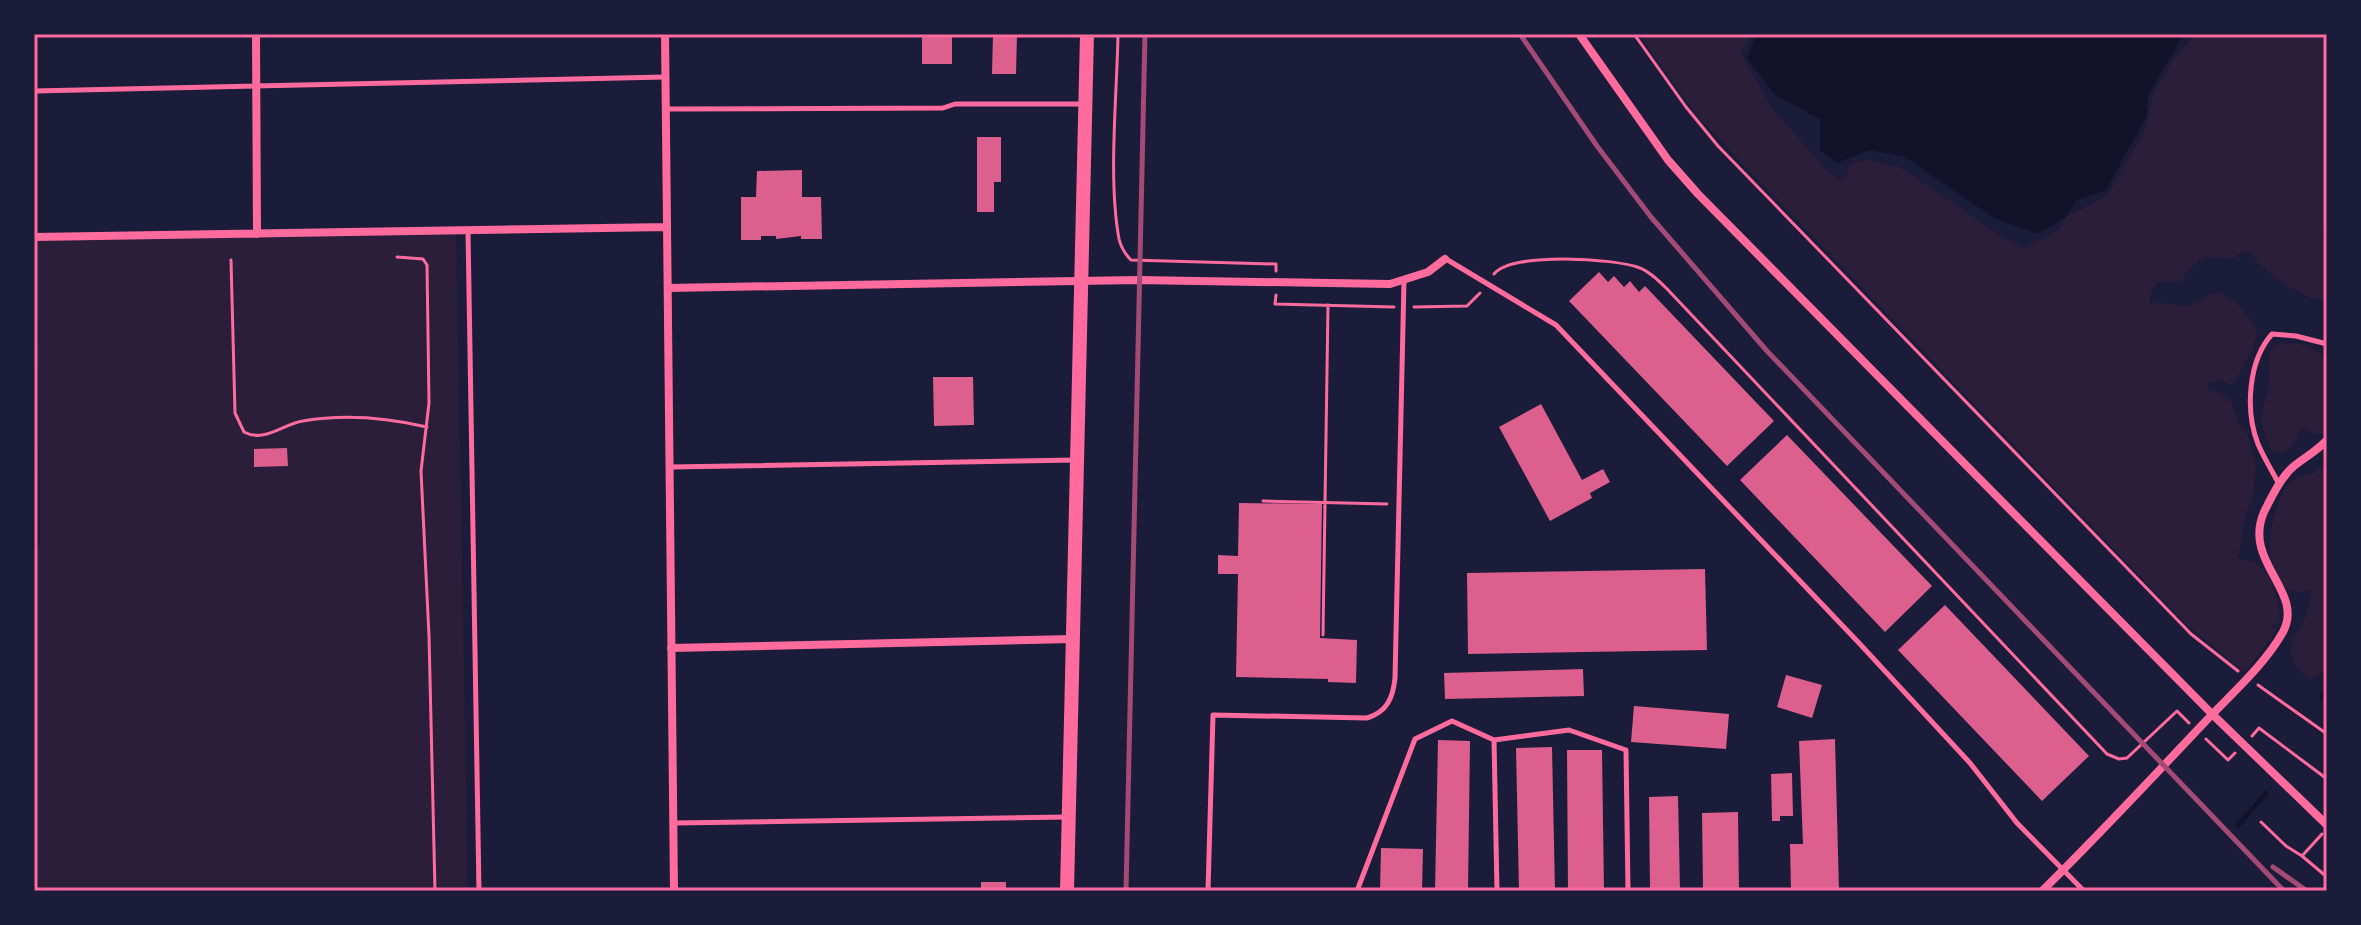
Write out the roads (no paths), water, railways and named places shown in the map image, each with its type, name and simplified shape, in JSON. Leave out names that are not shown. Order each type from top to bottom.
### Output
[{"type":"main road","points":[[1067,891],[1087,34]]},
{"type":"street","points":[[256,34],[257,234]]},
{"type":"street","points":[[665,34],[674,891]]},
{"type":"street","points":[[1579,34],[1668,160],[1698,194],[2212,714],[2327,826]]},
{"type":"street","points":[[34,237],[667,227]]},
{"type":"street","points":[[668,288],[1138,280],[1390,284],[1428,272],[1445,259]]},
{"type":"street","points":[[2042,891],[2248,678],[2285,629],[2285,594],[2262,555],[2260,532],[2263,515],[2292,467],[2318,450],[2327,440]]},
{"type":"street","points":[[671,648],[1073,639]]},
{"type":"lane","points":[[34,91],[666,77]]},
{"type":"lane","points":[[666,109],[1086,104]]},
{"type":"lane","points":[[468,230],[479,891]]},
{"type":"lane","points":[[1445,259],[1556,325],[1960,752],[2017,823],[2084,891]]},
{"type":"lane","points":[[1208,891],[1213,715],[1367,718],[1377,715],[1392,698],[1395,678],[1404,281]]},
{"type":"lane","points":[[2280,485],[2258,442],[2250,410],[2253,378],[2262,345],[2272,334],[2327,344]]},
{"type":"lane","points":[[669,467],[1077,460]]},
{"type":"lane","points":[[1357,891],[1415,739],[1452,721],[1494,740],[1569,730],[1626,750],[1628,891]]},
{"type":"lane","points":[[1494,740],[1497,891]]},
{"type":"lane","points":[[673,823],[1069,817]]},
{"type":"waterway","points":[[2322,698],[2327,689]]},
{"type":"waterway","points":[[2238,825],[2266,794]]},
{"type":"railway","points":[[1126,891],[1145,34]]},
{"type":"railway","points":[[1520,34],[1597,146],[1651,217],[1767,351],[2284,891]]},
{"type":"railway","points":[[2273,867],[2307,891]]}]
